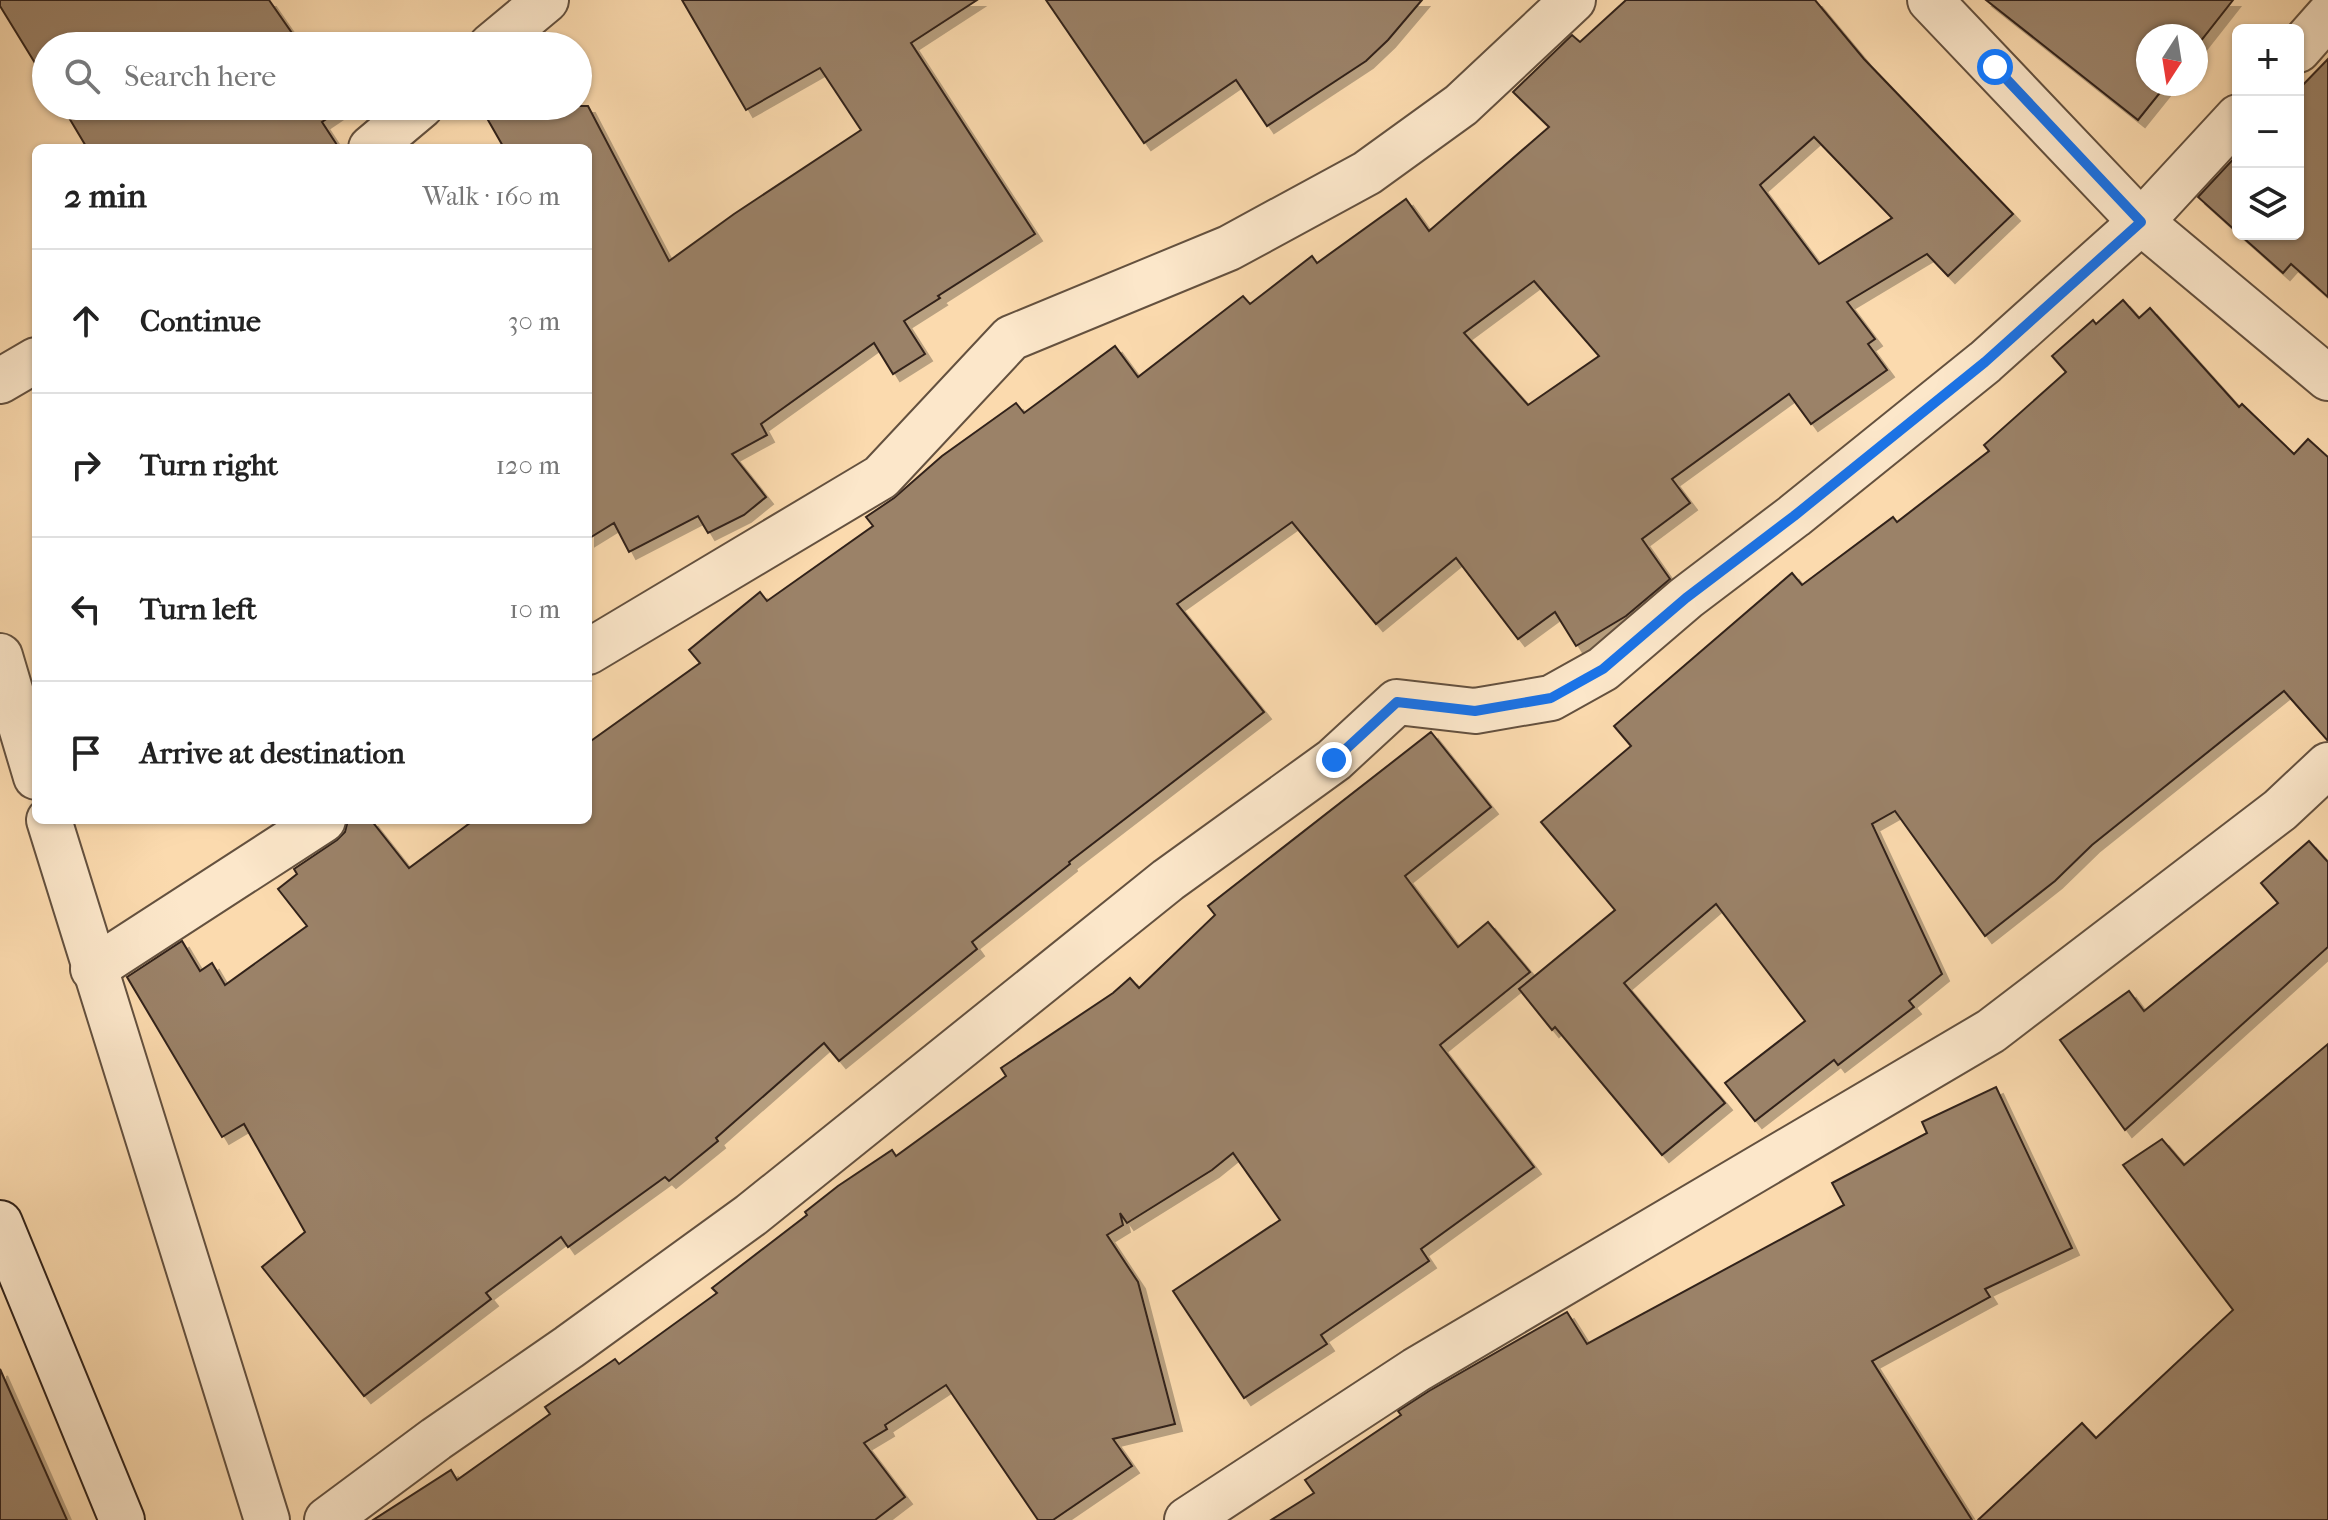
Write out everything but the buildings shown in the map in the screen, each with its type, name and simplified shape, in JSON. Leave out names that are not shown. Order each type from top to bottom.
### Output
[{"type":"street","points":[[508,32],[546,0]]},
{"type":"street","points":[[592,650],[881,477],[1011,338],[1229,248],[1367,173],[1461,105],[1573,0]]},
{"type":"street","points":[[1930,0],[2141,222],[2328,378]]},
{"type":"street","points":[[2304,43],[2328,16]]},
{"type":"street","points":[[376,144],[404,120]]},
{"type":"street","points":[[327,1520],[751,1215],[1168,880],[1334,760],[1397,702],[1475,711],[1551,698],[1603,669],[1686,598],[1794,516],[1985,362],[2141,222],[2232,123]]},
{"type":"street","points":[[0,381],[32,362]]},
{"type":"street","points":[[0,656],[32,764]]},
{"type":"street","points":[[1187,1520],[1416,1370],[1991,1031],[2280,810],[2328,765]]},
{"type":"street","points":[[50,824],[267,1520]]},
{"type":"street","points":[[93,969],[317,824]]},
{"type":"street","points":[[0,1223],[122,1520]]},
{"type":"route","points":[[1334,760],[1397,702],[1475,711],[1551,698],[1603,669],[1686,598],[1794,516],[1985,362],[2141,222],[1995,67]]}]
